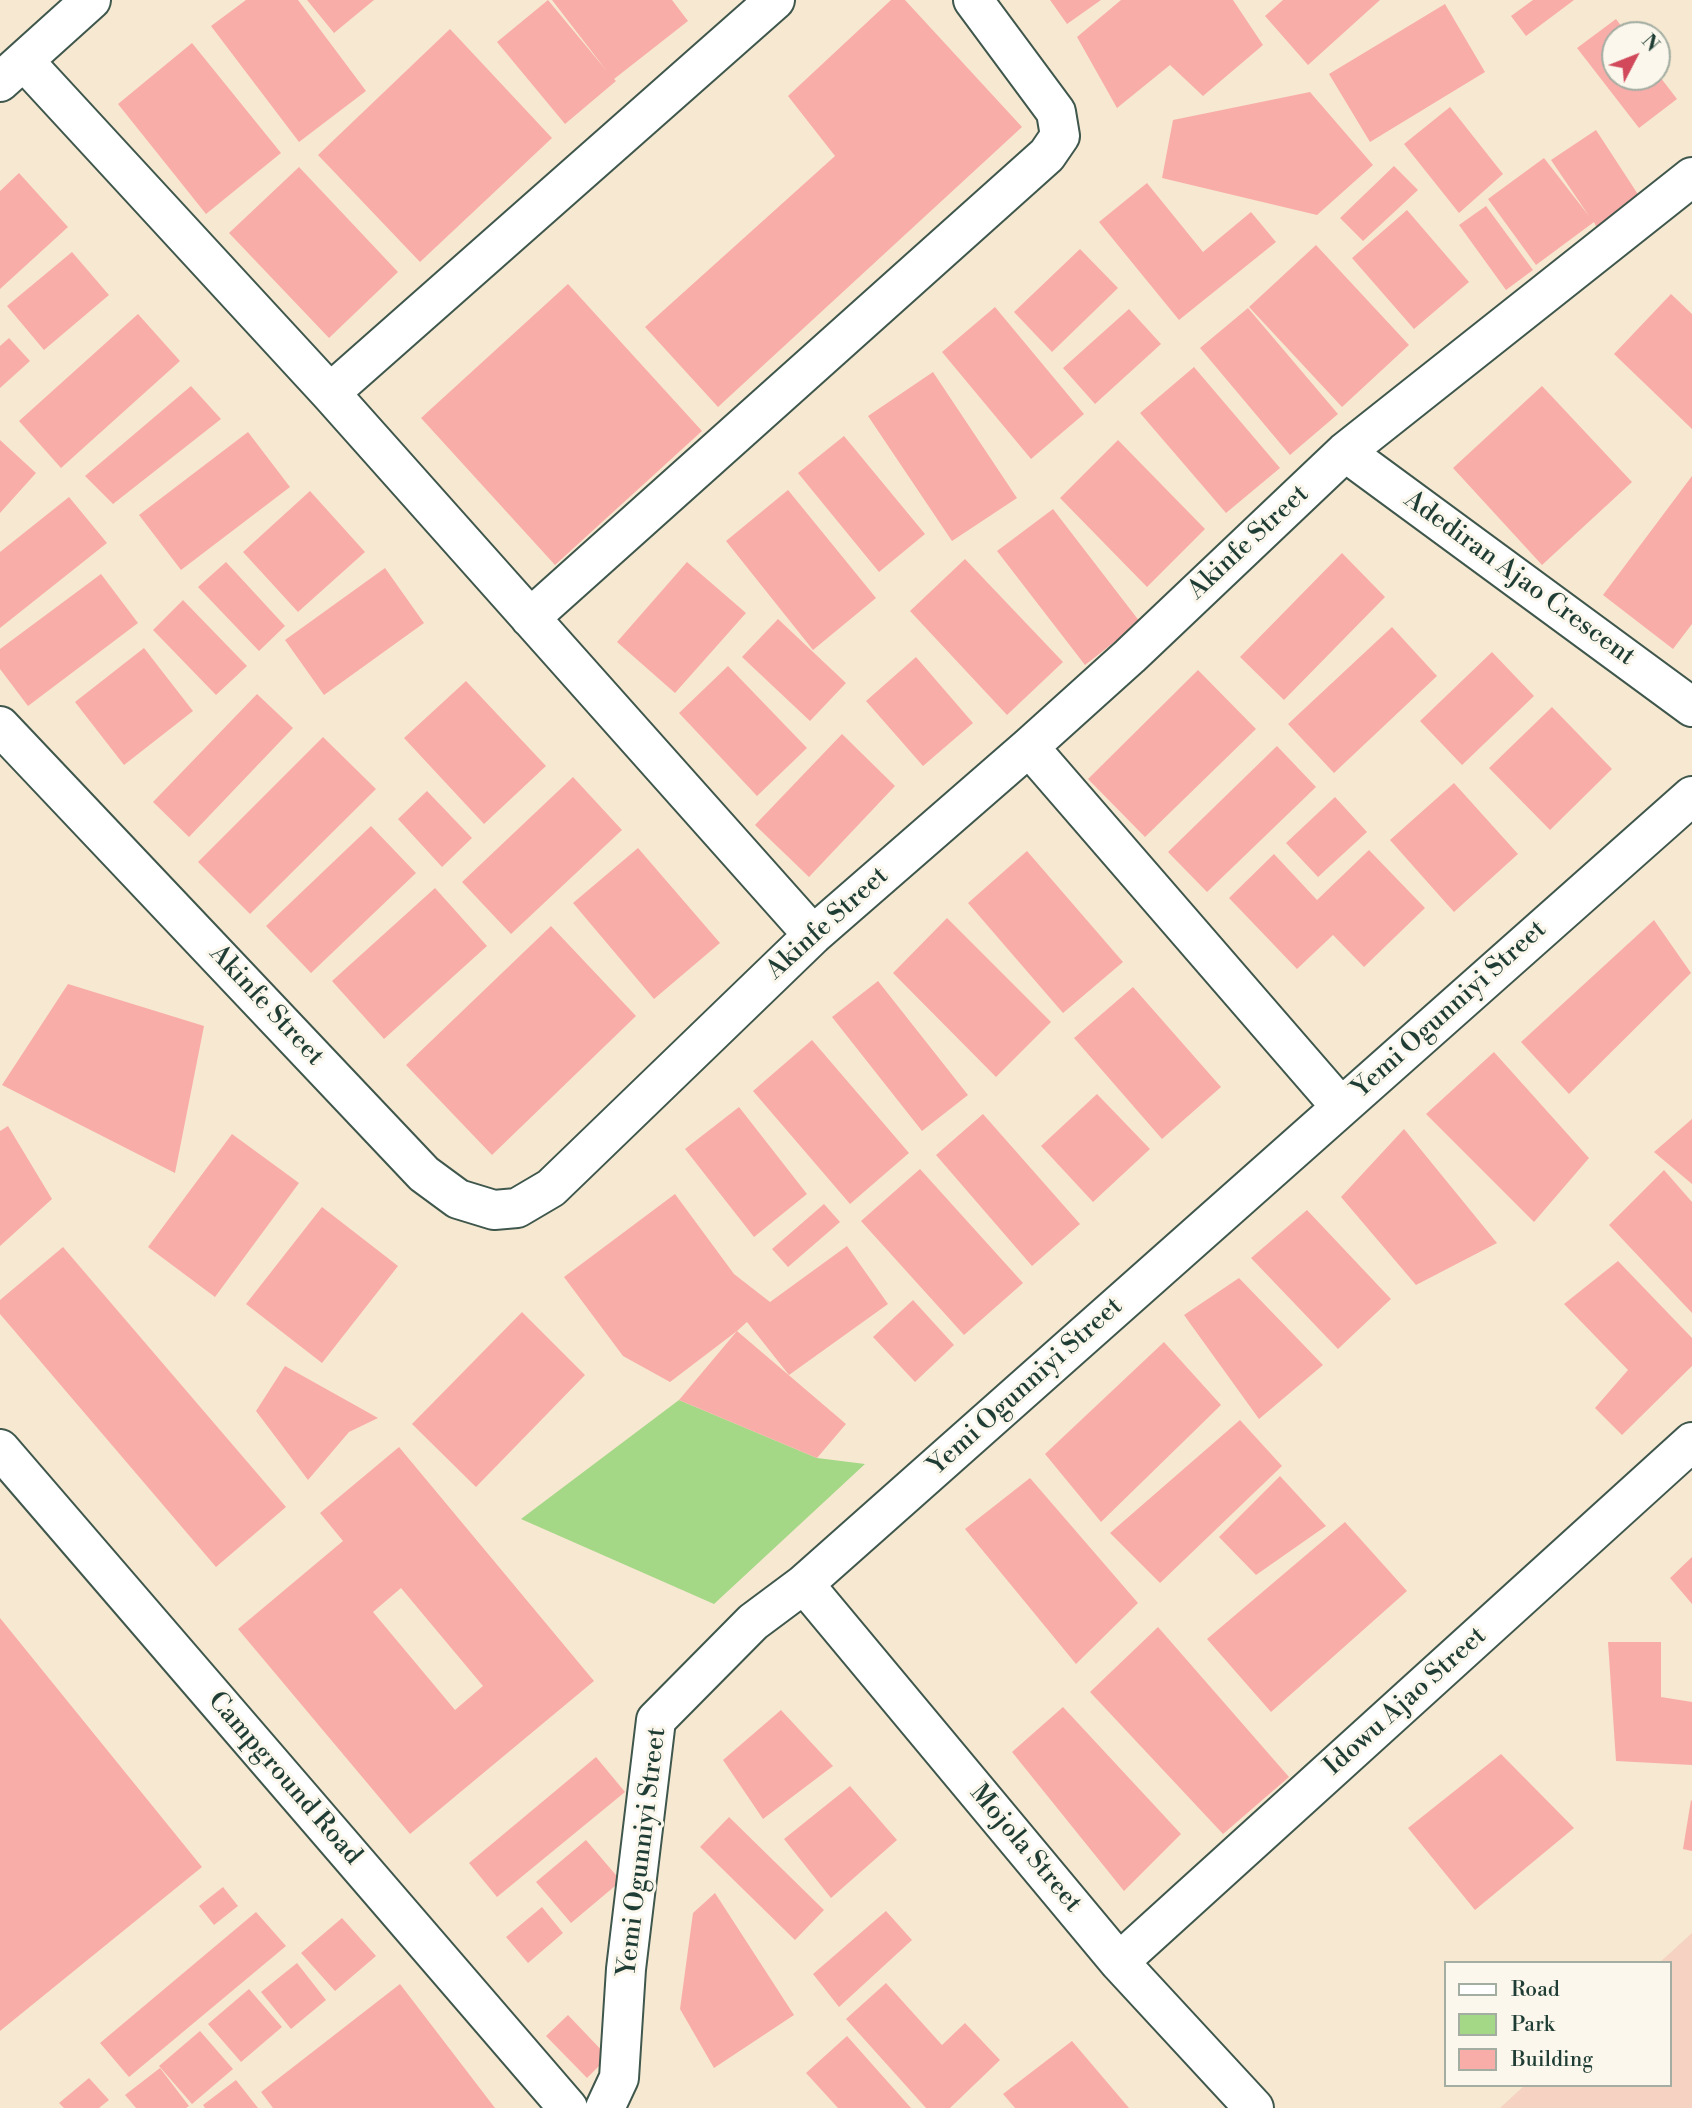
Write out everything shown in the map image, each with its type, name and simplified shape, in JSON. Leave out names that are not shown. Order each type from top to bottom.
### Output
[{"type":"street","points":[[92,0],[12,71],[330,393],[813,935]]},
{"type":"street","points":[[330,393],[775,0]]},
{"type":"street","points":[[530,618],[1047,155],[1060,136],[1056,112],[973,0]]},
{"type":"street","name":"Akinfe Street","points":[[0,726],[424,1174],[458,1199],[494,1210],[517,1208],[551,1188],[813,935],[1130,656],[1345,452],[1692,177]]},
{"type":"street","name":"Adediran Ajao Crescent","points":[[1345,452],[1692,707]]},
{"type":"street","points":[[1029,747],[1341,1107]]},
{"type":"street","name":"Yemi Ogunniyi Street","points":[[606,2108],[619,2078],[626,1969],[656,1720],[753,1622],[804,1584],[1692,796]]},
{"type":"street","name":"Idowu Ajao Street","points":[[1119,1962],[1692,1442]]},
{"type":"street","name":"Campground Road","points":[[0,1449],[568,2108]]},
{"type":"street","name":"Mojola Street","points":[[804,1584],[1119,1962],[1254,2108]]},
{"type":"shaded area","points":[[1692,1933],[1692,2108],[1500,2108],[1523,2087],[1671,2087],[1671,1961],[1661,1961]]},
{"type":"green space","points":[[679,1400],[817,1458],[865,1464],[714,1604],[521,1519]]},
{"type":"building","points":[[246,0],[298,0],[366,91],[299,142],[211,26]]},
{"type":"building","points":[[307,0],[374,0],[334,33]]},
{"type":"building","points":[[548,0],[606,70],[552,0],[672,0],[688,21],[614,79],[616,81],[565,124],[497,42]]},
{"type":"building","points":[[891,0],[905,0],[1022,127],[718,407],[645,327],[835,156],[788,96]]},
{"type":"building","points":[[1050,0],[1101,0],[1067,24]]},
{"type":"building","points":[[1121,0],[1233,0],[1263,45],[1203,96],[1170,65],[1117,108],[1077,37]]},
{"type":"building","points":[[1283,0],[1380,0],[1308,65],[1265,16]]},
{"type":"building","points":[[1533,0],[1574,0],[1526,36],[1511,16]]},
{"type":"building","points":[[1445,4],[1485,72],[1370,142],[1329,74]]},
{"type":"building","points":[[450,29],[552,138],[420,262],[318,155]]},
{"type":"building","points":[[1601,30],[1601,79],[1577,48]]},
{"type":"building","points":[[192,43],[281,153],[206,214],[118,104]]},
{"type":"building","points":[[1610,91],[1671,91],[1677,99],[1639,128]]},
{"type":"building","points":[[1310,92],[1373,165],[1317,215],[1162,178],[1173,120]]},
{"type":"building","points":[[1450,107],[1503,174],[1459,213],[1404,144]]},
{"type":"building","points":[[1596,130],[1641,199],[1597,228],[1594,222],[1536,265],[1488,199],[1544,158],[1589,216],[1551,160]]},
{"type":"building","points":[[1394,166],[1418,190],[1363,241],[1340,218]]},
{"type":"building","points":[[299,167],[398,272],[329,338],[229,233]]},
{"type":"building","points":[[19,173],[68,227],[0,289],[0,191]]},
{"type":"building","points":[[1147,183],[1203,252],[1251,212],[1276,242],[1179,320],[1099,222]]},
{"type":"building","points":[[1486,206],[1533,270],[1506,290],[1459,225]]},
{"type":"building","points":[[1407,210],[1469,282],[1414,329],[1352,258]]},
{"type":"building","points":[[1316,245],[1409,345],[1342,407],[1249,307]]},
{"type":"building","points":[[1080,249],[1118,288],[1052,352],[1014,312]]},
{"type":"building","points":[[72,252],[109,295],[44,350],[7,306]]},
{"type":"building","points":[[568,284],[702,431],[555,565],[421,418]]},
{"type":"building","points":[[1671,294],[1692,314],[1692,429],[1614,354]]},
{"type":"building","points":[[995,307],[1084,414],[1031,459],[942,352]]},
{"type":"building","points":[[1248,308],[1338,414],[1290,455],[1200,348]]},
{"type":"building","points":[[1129,309],[1161,344],[1095,404],[1063,368]]},
{"type":"building","points":[[138,314],[180,361],[61,468],[19,421]]},
{"type":"building","points":[[9,338],[30,361],[0,388],[0,346]]},
{"type":"building","points":[[1194,367],[1280,468],[1226,513],[1140,413]]},
{"type":"building","points":[[933,372],[1017,498],[952,541],[868,416]]},
{"type":"building","points":[[191,386],[221,419],[113,504],[85,476]]},
{"type":"building","points":[[1542,386],[1632,482],[1542,565],[1453,468]]},
{"type":"building","points":[[248,432],[290,487],[181,570],[139,515]]},
{"type":"building","points":[[844,436],[925,534],[879,572],[798,473]]},
{"type":"building","points":[[0,440],[36,473],[0,513]]},
{"type":"building","points":[[1118,440],[1205,529],[1147,587],[1060,498]]},
{"type":"building","points":[[1692,476],[1692,624],[1673,649],[1603,595]]},
{"type":"building","points":[[788,490],[876,598],[813,650],[726,541]]},
{"type":"building","points":[[310,491],[365,552],[298,612],[243,552]]},
{"type":"building","points":[[69,497],[107,543],[0,628],[0,552]]},
{"type":"building","points":[[1053,509],[1140,622],[1085,665],[997,551]]},
{"type":"building","points":[[1342,553],[1385,597],[1284,700],[1240,657]]},
{"type":"building","points":[[965,559],[1063,662],[1007,715],[910,611]]},
{"type":"building","points":[[226,562],[285,626],[259,651],[198,587]]},
{"type":"building","points":[[687,562],[746,613],[675,693],[617,642]]},
{"type":"building","points":[[385,568],[424,623],[324,695],[285,640]]},
{"type":"building","points":[[101,574],[138,623],[28,706],[0,669],[0,649]]},
{"type":"building","points":[[183,600],[247,666],[216,695],[153,630]]},
{"type":"building","points":[[778,619],[846,683],[810,721],[742,657]]},
{"type":"building","points":[[1392,627],[1437,676],[1334,773],[1288,724]]},
{"type":"building","points":[[144,648],[193,711],[124,765],[75,702]]},
{"type":"building","points":[[1492,652],[1534,696],[1462,765],[1420,721]]},
{"type":"building","points":[[916,657],[973,723],[923,766],[866,701]]},
{"type":"building","points":[[728,666],[807,748],[757,796],[679,713]]},
{"type":"building","points":[[1198,670],[1256,729],[1145,837],[1088,779]]},
{"type":"building","points":[[466,681],[546,766],[484,824],[404,738]]},
{"type":"building","points":[[257,694],[293,728],[189,837],[153,802]]},
{"type":"building","points":[[1552,707],[1612,769],[1550,830],[1489,768]]},
{"type":"building","points":[[842,734],[895,786],[809,877],[755,825]]},
{"type":"building","points":[[323,737],[376,789],[250,914],[198,862]]},
{"type":"building","points":[[1277,746],[1316,787],[1207,892],[1168,852]]},
{"type":"building","points":[[573,777],[622,830],[511,934],[462,882]]},
{"type":"building","points":[[1454,783],[1518,854],[1454,912],[1390,840]]},
{"type":"building","points":[[427,791],[472,838],[442,867],[398,819]]},
{"type":"building","points":[[1335,797],[1367,832],[1318,877],[1286,843]]},
{"type":"building","points":[[371,826],[416,873],[311,973],[266,926]]},
{"type":"building","points":[[638,848],[720,943],[654,999],[573,903]]},
{"type":"building","points":[[1369,850],[1425,908],[1364,967],[1333,935],[1297,969],[1229,898],[1274,854],[1317,900]]},
{"type":"building","points":[[1027,851],[1123,962],[1063,1013],[968,903]]},
{"type":"building","points":[[435,888],[487,946],[384,1039],[332,981]]},
{"type":"building","points":[[947,918],[1051,1022],[996,1077],[893,973]]},
{"type":"building","points":[[1654,920],[1691,973],[1569,1094],[1521,1042]]},
{"type":"building","points":[[551,926],[636,1016],[492,1155],[406,1065]]},
{"type":"building","points":[[878,981],[968,1095],[922,1131],[832,1017]]},
{"type":"building","points":[[68,984],[204,1026],[175,1173],[2,1085]]},
{"type":"building","points":[[1133,987],[1221,1087],[1162,1139],[1074,1038]]},
{"type":"building","points":[[812,1040],[909,1153],[850,1204],[753,1091]]},
{"type":"building","points":[[1494,1052],[1589,1158],[1534,1222],[1426,1114]]},
{"type":"building","points":[[1097,1094],[1150,1149],[1093,1202],[1041,1146]]},
{"type":"building","points":[[739,1107],[807,1194],[754,1237],[685,1149]]},
{"type":"building","points":[[983,1114],[1080,1224],[1032,1266],[936,1155]]},
{"type":"building","points":[[1692,1119],[1692,1184],[1654,1152]]},
{"type":"building","points":[[8,1126],[52,1199],[0,1246],[0,1131]]},
{"type":"building","points":[[1404,1129],[1497,1243],[1416,1285],[1341,1197]]},
{"type":"building","points":[[232,1134],[299,1183],[215,1297],[148,1247]]},
{"type":"building","points":[[920,1169],[1023,1283],[964,1335],[861,1221]]},
{"type":"building","points":[[1664,1170],[1692,1202],[1692,1313],[1609,1225]]},
{"type":"building","points":[[675,1194],[734,1274],[770,1302],[847,1246],[888,1304],[789,1375],[747,1322],[670,1382],[623,1356],[564,1277]]},
{"type":"building","points":[[824,1204],[840,1222],[788,1267],[772,1249]]},
{"type":"building","points":[[322,1207],[398,1266],[322,1363],[246,1304]]},
{"type":"building","points":[[1307,1210],[1391,1299],[1338,1349],[1251,1258]]},
{"type":"building","points":[[63,1247],[286,1507],[216,1567],[0,1314],[0,1300]]},
{"type":"building","points":[[1618,1261],[1692,1338],[1692,1366],[1622,1435],[1595,1408],[1628,1370],[1564,1304]]},
{"type":"building","points":[[1239,1278],[1323,1365],[1259,1419],[1184,1315]]},
{"type":"building","points":[[913,1300],[954,1345],[915,1382],[873,1337]]},
{"type":"building","points":[[522,1312],[585,1375],[476,1487],[412,1424]]},
{"type":"building","points":[[737,1331],[846,1424],[817,1458],[679,1400]]},
{"type":"building","points":[[1164,1342],[1221,1405],[1101,1522],[1045,1454]]},
{"type":"building","points":[[285,1366],[378,1418],[349,1432],[308,1480],[256,1411]]},
{"type":"building","points":[[1240,1420],[1282,1466],[1160,1583],[1110,1533]]},
{"type":"building","points":[[399,1447],[594,1681],[410,1834],[238,1629],[343,1541],[320,1513]],"holes":[[[401,1588],[483,1686],[455,1710],[373,1612]]]},
{"type":"building","points":[[1280,1476],[1326,1526],[1256,1575],[1219,1537]]},
{"type":"building","points":[[1030,1478],[1138,1603],[1076,1664],[965,1529]]},
{"type":"building","points":[[1345,1522],[1407,1591],[1271,1712],[1207,1639]]},
{"type":"building","points":[[1692,1557],[1692,1604],[1670,1578]]},
{"type":"building","points":[[0,1618],[202,1867],[0,2031]]},
{"type":"building","points":[[1158,1627],[1289,1777],[1223,1834],[1090,1692]]},
{"type":"building","points":[[1608,1642],[1661,1642],[1661,1697],[1692,1702],[1692,1765],[1616,1761]]},
{"type":"building","points":[[1063,1707],[1181,1834],[1124,1891],[1012,1752]]},
{"type":"building","points":[[781,1710],[833,1766],[763,1819],[723,1760]]},
{"type":"building","points":[[1501,1754],[1574,1828],[1475,1910],[1408,1828]]},
{"type":"building","points":[[596,1757],[625,1792],[497,1897],[469,1863]]},
{"type":"building","points":[[850,1786],[897,1840],[831,1898],[784,1839]]},
{"type":"building","points":[[1692,1801],[1692,1851],[1683,1849]]},
{"type":"building","points":[[729,1817],[824,1910],[795,1940],[700,1847]]},
{"type":"building","points":[[586,1840],[621,1881],[571,1923],[536,1882]]},
{"type":"building","points":[[223,1887],[238,1906],[214,1925],[199,1906]]},
{"type":"building","points":[[715,1893],[794,2015],[714,2068],[680,2009],[693,1913]]},
{"type":"building","points":[[542,1907],[563,1933],[528,1963],[506,1937]]},
{"type":"building","points":[[886,1911],[912,1940],[839,2007],[813,1974]]},
{"type":"building","points":[[256,1912],[286,1946],[129,2077],[100,2043]]},
{"type":"building","points":[[342,1918],[376,1956],[335,1991],[301,1953]]},
{"type":"building","points":[[297,1963],[326,2000],[291,2029],[261,1992]]},
{"type":"building","points":[[886,1983],[942,2045],[965,2023],[1000,2060],[950,2108],[926,2108],[846,2019]]},
{"type":"building","points":[[400,1984],[495,2108],[273,2108],[261,2092]]},
{"type":"building","points":[[249,1989],[282,2027],[241,2062],[208,2024]]},
{"type":"building","points":[[568,2015],[608,2057],[587,2078],[546,2036]]},
{"type":"building","points":[[200,2031],[233,2069],[192,2104],[159,2066]]},
{"type":"building","points":[[847,2036],[911,2108],[838,2108],[806,2073]]},
{"type":"building","points":[[1072,2041],[1129,2108],[1015,2108],[1003,2094]]},
{"type":"building","points":[[160,2068],[189,2106],[136,2108],[125,2095]]},
{"type":"building","points":[[89,2078],[109,2100],[99,2108],[64,2108],[59,2103]]},
{"type":"building","points":[[236,2080],[258,2108],[205,2108],[203,2105]]}]
